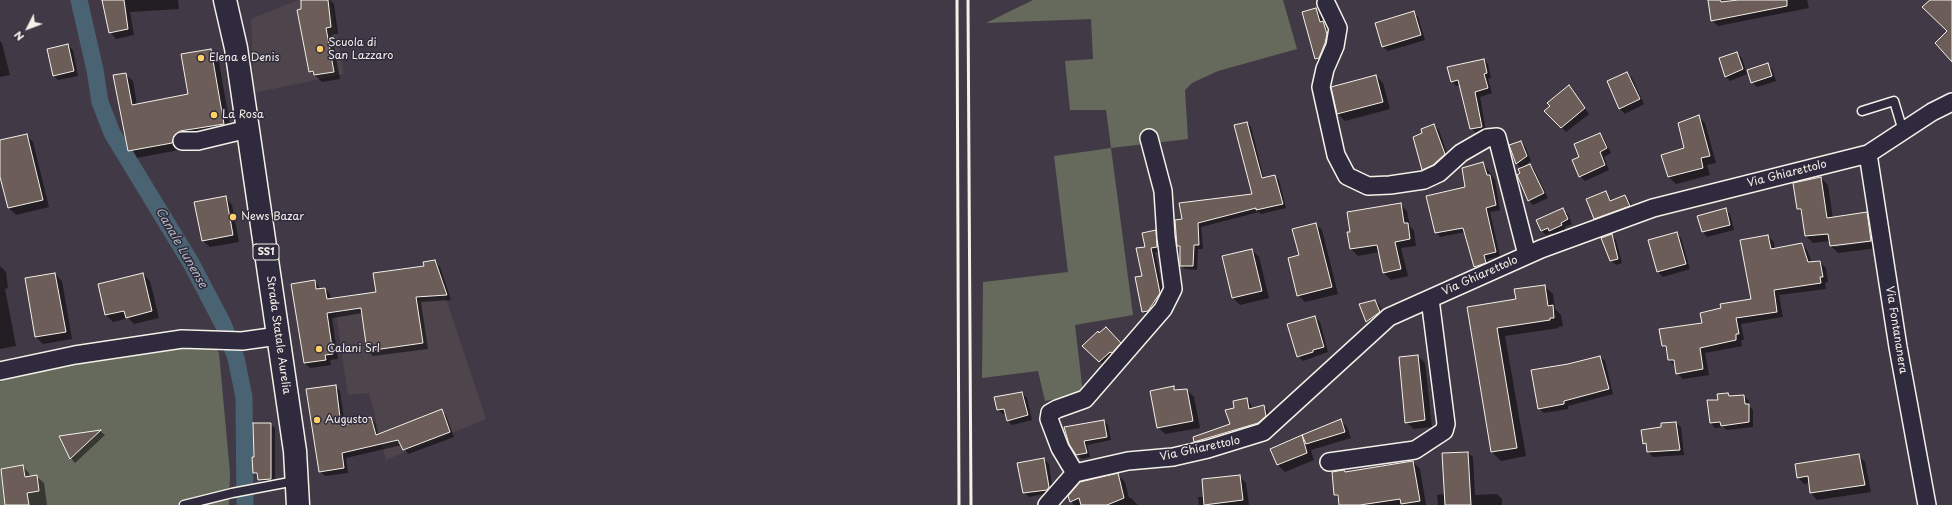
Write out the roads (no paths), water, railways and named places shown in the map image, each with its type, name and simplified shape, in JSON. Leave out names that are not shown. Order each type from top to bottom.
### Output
[{"type":"main road","name":"Strada Statale Aurelia","points":[[225,0],[236,48],[295,451],[298,505]]},
{"type":"street","points":[[1326,3],[1338,28],[1335,46],[1325,69],[1321,87],[1336,155],[1347,176],[1368,186],[1390,185],[1424,180],[1439,173],[1461,153],[1487,138],[1497,137],[1527,255]]},
{"type":"street","name":"Via Ghiarettolo","points":[[1075,473],[1128,461],[1173,457],[1215,447],[1264,432],[1389,317],[1527,255],[1653,208],[1868,154],[1952,102]]},
{"type":"street","points":[[182,141],[198,140],[248,129]]},
{"type":"street","points":[[1047,505],[1075,473],[1060,448],[1049,420],[1050,413],[1056,409],[1086,399],[1162,309],[1173,289],[1166,237],[1163,192],[1149,138]]},
{"type":"street","name":"Via Fontananera","points":[[1868,154],[1898,347],[1927,505]]},
{"type":"street","points":[[1329,462],[1415,450],[1444,431],[1446,424],[1430,299]]},
{"type":"street","points":[[0,371],[75,355],[182,339],[242,341],[278,336]]},
{"type":"lane","points":[[1862,111],[1894,101],[1903,131]]},
{"type":"lane","points":[[184,505],[232,493],[296,481]]},
{"type":"waterway","name":"Canale Lunense","points":[[79,0],[95,70],[100,102],[112,133],[191,263],[223,324],[236,358],[244,397],[245,505]]},
{"type":"railway","points":[[957,0],[959,505]]},
{"type":"railway","points":[[968,0],[971,505]]},
{"type":"place","name":"Scuola di San Lazzaro","points":[[320,49]]},
{"type":"place","name":"Elena e Denis","points":[[201,58]]},
{"type":"place","name":"La Rosa","points":[[214,115]]},
{"type":"place","name":"News Bazar","points":[[233,217]]},
{"type":"place","name":"Calani Srl","points":[[319,349]]},
{"type":"place","name":"Augusto","points":[[317,420]]}]
